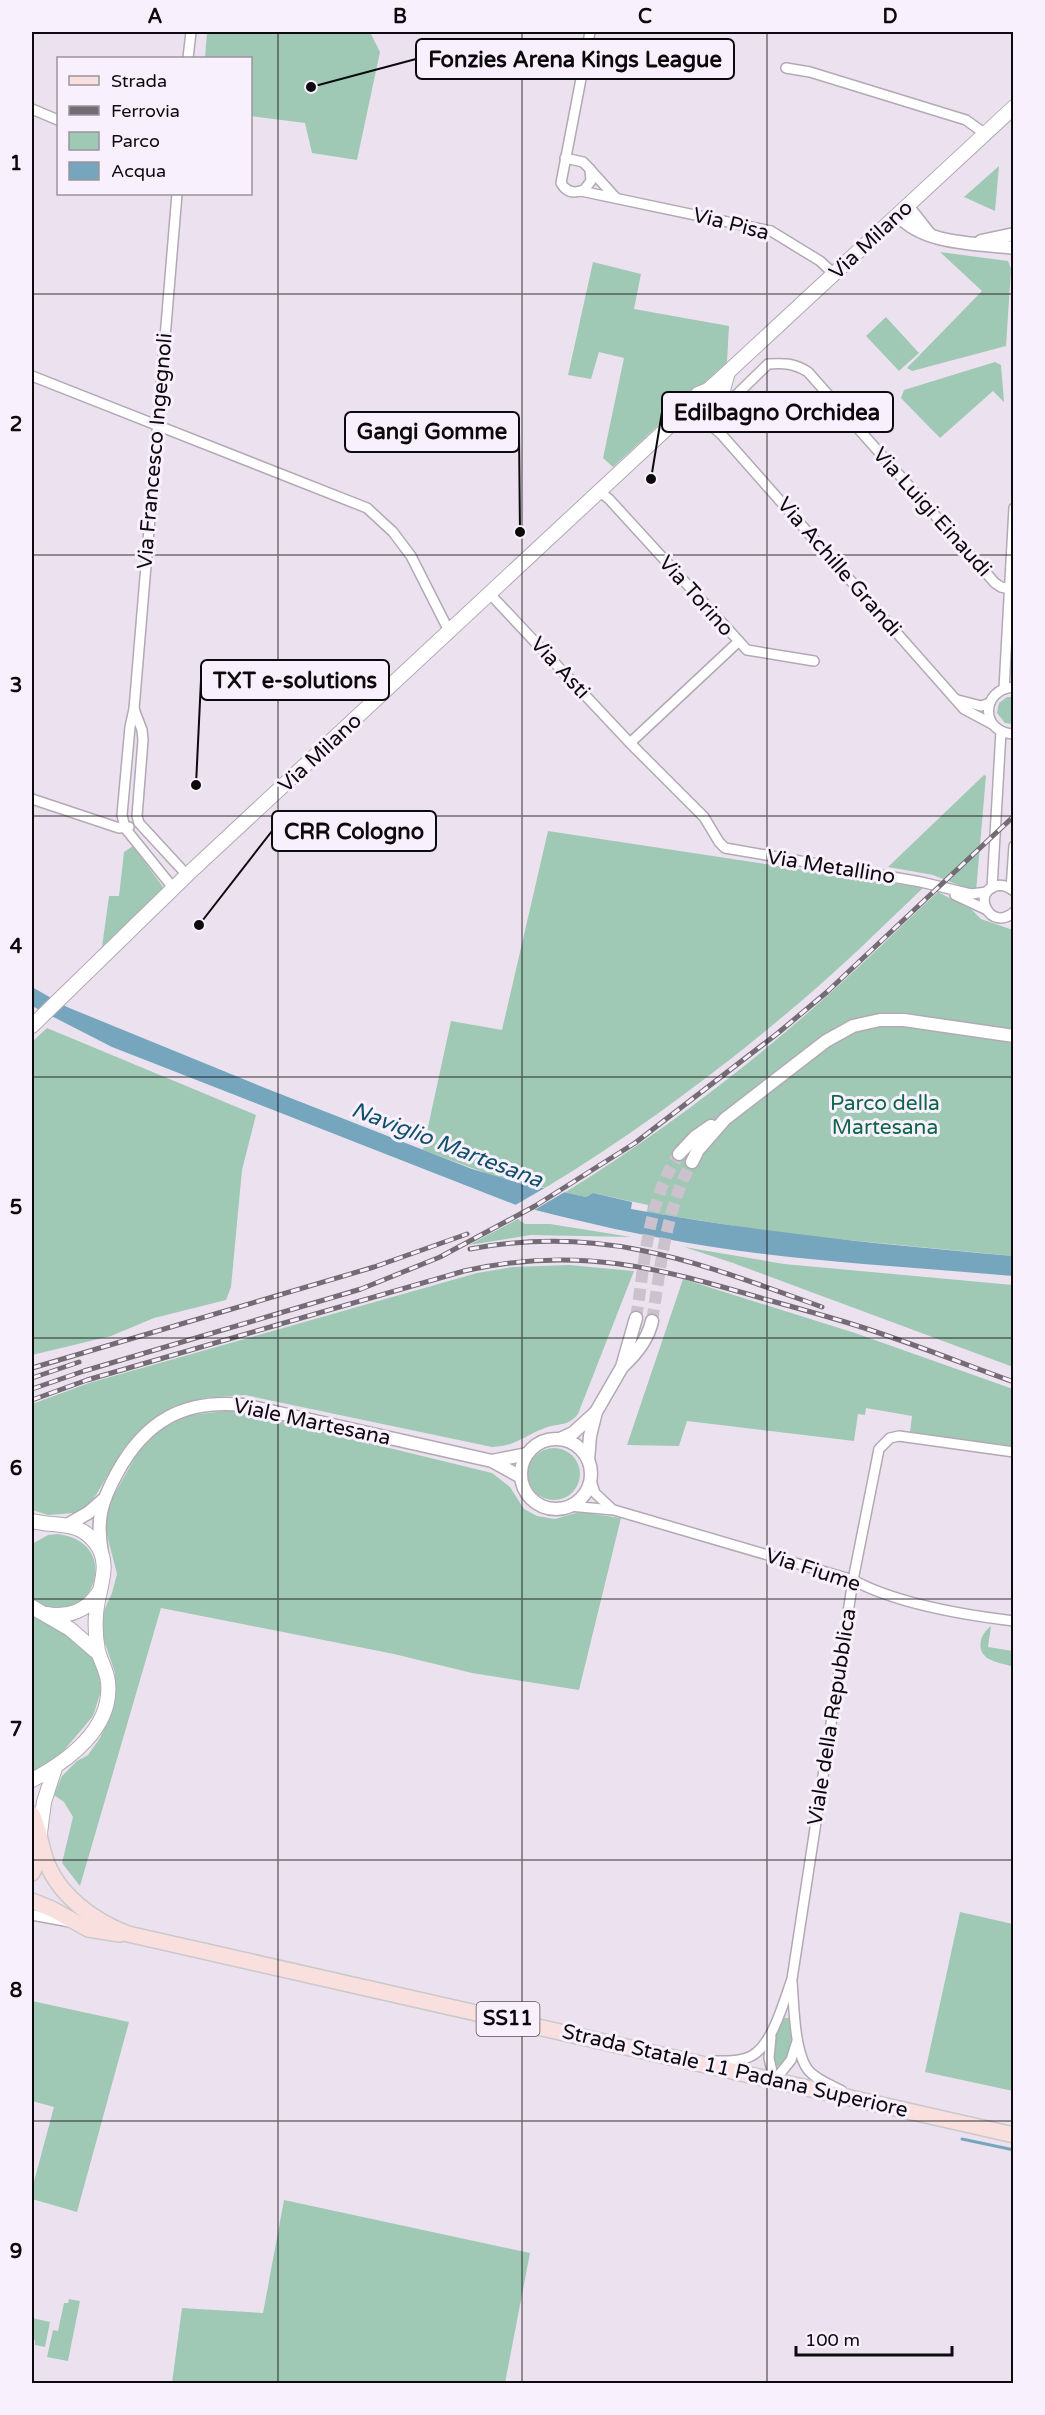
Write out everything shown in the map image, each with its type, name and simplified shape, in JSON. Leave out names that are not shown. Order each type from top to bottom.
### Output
[{"type":"main road","name":"Via Milano","points":[[698,413],[698,394],[708,390],[728,372],[1014,107]]},
{"type":"main road","points":[[722,407],[728,372]]},
{"type":"main road","points":[[708,390],[716,392],[722,407]]},
{"type":"main road","name":"Via Milano","points":[[37,1022],[187,875],[450,633],[677,419],[698,413],[713,420],[722,407]]},
{"type":"main road","points":[[32,1521],[61,1524],[89,1535],[102,1554],[105,1570],[96,1618],[99,1654],[108,1683],[104,1713],[90,1735],[55,1768],[32,1780]]},
{"type":"main road","points":[[32,1533],[61,1524]]},
{"type":"main road","points":[[37,1610],[60,1616],[77,1612],[91,1602],[101,1588]]},
{"type":"main road","points":[[37,1610],[75,1632],[99,1654]]},
{"type":"main road","points":[[40,1837],[43,1809],[55,1768]]},
{"type":"main road","name":"Strada Statale 11 Padana Superiore","points":[[32,1814],[52,1874],[71,1898],[111,1927],[141,1937]]},
{"type":"main road","name":"Strada Statale 11 Padana Superiore","points":[[32,1873],[39,1855],[40,1837]]},
{"type":"main road","name":"Strada Statale 11 Padana Superiore","points":[[32,1901],[93,1930],[141,1937],[1014,2134]]},
{"type":"street","points":[[188,57],[191,32]]},
{"type":"street","name":"Via Pisa","points":[[590,32],[561,183],[568,191],[581,191],[771,231],[820,261],[834,274]]},
{"type":"street","points":[[786,68],[810,72],[966,120],[984,133]]},
{"type":"street","points":[[32,110],[57,120]]},
{"type":"street","points":[[565,158],[583,162],[616,198]]},
{"type":"street","points":[[581,191],[588,187],[591,181],[590,169]]},
{"type":"street","name":"Via Francesco Ingegnoli","points":[[125,828],[122,815],[130,727],[134,709],[177,195]]},
{"type":"street","points":[[903,210],[931,236],[1014,248]]},
{"type":"street","points":[[968,242],[1014,234]]},
{"type":"street","name":"Via Luigi Einaudi","points":[[722,407],[768,364],[790,363],[808,372],[995,583],[1011,590]]},
{"type":"street","points":[[32,376],[367,508],[393,532],[411,556],[450,633]]},
{"type":"street","points":[[721,434],[722,407]]},
{"type":"street","name":"Via Achille Grandi","points":[[698,413],[721,434],[970,714],[992,724],[1001,731]]},
{"type":"street","name":"Via Torino","points":[[600,492],[609,499],[747,651],[814,661]]},
{"type":"street","points":[[992,724],[988,714],[990,703],[994,696],[1009,688],[1014,507]]},
{"type":"street","name":"Via Asti","points":[[490,594],[630,743],[704,817],[720,845]]},
{"type":"street","points":[[630,743],[738,642]]},
{"type":"street","points":[[957,700],[981,706],[990,703]]},
{"type":"street","name":"Via Francesco Ingegnoli","points":[[134,709],[142,730],[143,740],[137,816],[139,823]]},
{"type":"street","points":[[987,910],[984,901],[989,890],[1001,731],[1014,734]]},
{"type":"street","points":[[32,799],[119,828],[139,823],[187,875]]},
{"type":"street","points":[[125,828],[174,889]]},
{"type":"street","name":"Via Metallino","points":[[720,845],[732,851],[921,882],[975,894],[1002,885],[1012,890]]},
{"type":"street","points":[[1012,890],[1014,846]]},
{"type":"street","name":"Via Metallino","points":[[942,888],[987,910],[994,917],[1012,915]]},
{"type":"street","points":[[680,1154],[695,1137],[725,1119],[826,1041],[853,1026],[880,1020],[904,1020],[1014,1036]]},
{"type":"street","points":[[692,1162],[699,1149],[725,1119]]},
{"type":"street","points":[[614,1510],[597,1496],[590,1478],[589,1442],[596,1412],[622,1367],[636,1318]]},
{"type":"street","points":[[622,1367],[632,1358],[643,1342],[652,1321]]},
{"type":"street","name":"Viale Martesana","points":[[61,1524],[88,1513],[103,1500],[129,1452],[141,1437],[170,1416],[205,1404],[243,1405],[492,1461],[521,1477]]},
{"type":"street","points":[[590,1478],[583,1495],[569,1506],[552,1508],[540,1505],[527,1494],[521,1477],[522,1466],[527,1454],[545,1441],[560,1439],[573,1433],[596,1412]]},
{"type":"street","name":"Viale della Repubblica","points":[[685,2060],[725,2061],[746,2058],[759,2050],[772,2032],[792,1979],[853,1580],[877,1456],[884,1443],[899,1436],[1014,1452]]},
{"type":"street","points":[[560,1439],[578,1447],[588,1460]]},
{"type":"street","name":"Viale Martesana","points":[[492,1461],[527,1454]]},
{"type":"street","name":"Viale Martesana","points":[[102,1554],[99,1538],[103,1500]]},
{"type":"street","name":"Via Fiume","points":[[569,1506],[614,1510],[853,1580],[875,1590],[934,1607],[1014,1622]]},
{"type":"street","points":[[32,1915],[60,1922],[74,1922]]},
{"type":"street","name":"Viale della Repubblica","points":[[792,1979],[802,2059],[810,2072],[861,2101]]},
{"type":"street","points":[[778,2017],[788,2015],[796,2021]]},
{"type":"street","name":"Viale della Repubblica","points":[[772,2032],[769,2058],[774,2080]]},
{"type":"street","name":"Viale della Repubblica","points":[[774,2080],[791,2060],[798,2037]]},
{"type":"green space","points":[[207,32],[370,32],[380,52],[357,160],[312,153],[305,123],[252,116],[252,57],[205,57]]},
{"type":"green space","points":[[999,166],[995,211],[964,197]]},
{"type":"green space","points":[[940,252],[1008,261],[1011,269],[1006,346],[912,371],[907,368],[982,291]]},
{"type":"green space","points":[[593,262],[641,274],[634,309],[729,326],[727,362],[613,467],[603,458],[624,358],[599,352],[591,379],[568,375]]},
{"type":"green space","points":[[886,317],[919,353],[899,371],[866,336]]},
{"type":"green space","points":[[995,362],[1001,365],[1004,402],[993,391],[940,438],[901,398],[904,390]]},
{"type":"green space","points":[[1007,697],[1013,697],[1013,724],[1005,723],[997,713],[999,703]]},
{"type":"green space","points":[[984,775],[986,776],[976,892],[933,875],[888,867]]},
{"type":"green space","points":[[548,831],[923,888],[831,975],[738,1053],[643,1124],[545,1188],[499,1178],[423,1150],[451,1021],[502,1030]]},
{"type":"green space","points":[[133,846],[163,887],[161,894],[102,947],[109,896],[119,896],[124,852]]},
{"type":"green space","name":"Parco della Martesana","points":[[938,892],[971,909],[981,919],[1013,930],[1013,1256],[785,1234],[647,1212],[648,1205],[593,1193],[586,1197],[564,1193],[633,1148],[734,1074],[842,982]]},
{"type":"green space","points":[[47,1028],[256,1115],[242,1170],[231,1287],[226,1300],[154,1318],[111,1336],[32,1355],[32,1042]]},
{"type":"green space","points":[[518,1219],[525,1224],[550,1224],[631,1237],[531,1235],[469,1245]]},
{"type":"green space","points":[[684,1247],[784,1264],[1013,1285],[1013,1367],[733,1263]]},
{"type":"green space","points":[[569,1265],[634,1271],[578,1414],[566,1423],[550,1426],[508,1445],[492,1447],[245,1395],[203,1398],[174,1406],[140,1430],[123,1449],[96,1495],[83,1510],[75,1513],[48,1515],[32,1510],[32,1404],[89,1383],[477,1273],[513,1267]]},
{"type":"green space","points":[[683,1279],[855,1333],[1013,1389],[1013,1447],[910,1432],[912,1416],[866,1408],[865,1415],[858,1414],[854,1441],[687,1421],[679,1446],[627,1445]]},
{"type":"green space","points":[[233,1410],[492,1473],[510,1487],[524,1509],[537,1516],[555,1519],[579,1512],[621,1518],[579,1690],[472,1673],[394,1654],[161,1608],[80,1886],[62,1863],[73,1817],[64,1802],[54,1795],[62,1776],[77,1761],[88,1755],[100,1738],[114,1707],[115,1673],[103,1637],[101,1617],[112,1593],[117,1574],[107,1535],[106,1517],[109,1504],[138,1452],[156,1433],[191,1415]]},
{"type":"green space","points":[[554,1448],[568,1452],[576,1460],[580,1474],[576,1488],[568,1496],[554,1500],[540,1496],[532,1488],[528,1474],[532,1460],[540,1452]]},
{"type":"green space","points":[[58,1534],[80,1541],[92,1554],[95,1570],[92,1586],[83,1600],[69,1608],[51,1609],[32,1599],[32,1544],[48,1535]]},
{"type":"green space","points":[[32,1616],[49,1622],[88,1648],[98,1665],[101,1691],[93,1716],[60,1755],[32,1772]]},
{"type":"green space","points":[[991,1626],[988,1647],[1013,1651],[1013,1667],[992,1660],[982,1652],[982,1638]]},
{"type":"green space","points":[[960,1912],[1013,1924],[1013,2091],[925,2072]]},
{"type":"green space","points":[[32,2001],[129,2022],[77,2212],[32,2199],[32,2189],[54,2107],[32,2101]]},
{"type":"green space","points":[[783,2018],[789,2018],[793,2022],[793,2036],[791,2052],[780,2068],[774,2064],[771,2042]]},
{"type":"green space","points":[[284,2200],[530,2253],[505,2383],[172,2383],[182,2308],[263,2313]]},
{"type":"green space","points":[[69,2299],[80,2301],[68,2361],[47,2357],[53,2330],[58,2331],[64,2303],[68,2303]]},
{"type":"green space","points":[[32,2318],[50,2322],[45,2347],[35,2345],[35,2340],[32,2339]]},
{"type":"water","points":[[32,987],[67,1007],[265,1088],[472,1169],[519,1183],[586,1197],[593,1193],[632,1202],[631,1209],[773,1231],[1013,1256],[1013,1276],[825,1260],[713,1247],[614,1229],[516,1205],[112,1047],[32,1006]]},
{"type":"pier","points":[[548,1186],[568,1190],[531,1212],[512,1207]]},
{"type":"waterway","points":[[962,2139],[1014,2150]]},
{"type":"tunnel","points":[[636,1318],[645,1254],[654,1212],[668,1172],[679,1154]]},
{"type":"tunnel","points":[[652,1321],[670,1219],[683,1180],[692,1162]]},
{"type":"railway","points":[[32,1389],[84,1371],[361,1289],[440,1257],[535,1206],[635,1143],[778,1033],[827,992],[1014,816]]},
{"type":"railway","points":[[32,1368],[374,1267],[467,1234]]},
{"type":"railway","points":[[470,1249],[519,1243],[564,1241],[608,1245],[650,1252],[692,1263],[822,1307]]},
{"type":"railway","points":[[32,1400],[87,1380],[464,1271],[506,1263],[545,1260],[582,1260],[618,1264],[690,1278],[855,1325],[1014,1382]]},
{"type":"railway","points":[[32,1378],[79,1362]]},
{"type":"place","name":"Fonzies Arena Kings League","points":[[311,87]]},
{"type":"place","name":"Edilbagno Orchidea","points":[[651,479]]},
{"type":"place","name":"Gangi Gomme","points":[[520,532]]},
{"type":"place","name":"TXT e-solutions","points":[[196,785]]},
{"type":"place","name":"CRR Cologno","points":[[199,925]]},
{"type":"water label","name":"Naviglio Martesana","points":[[447,1145]]}]
